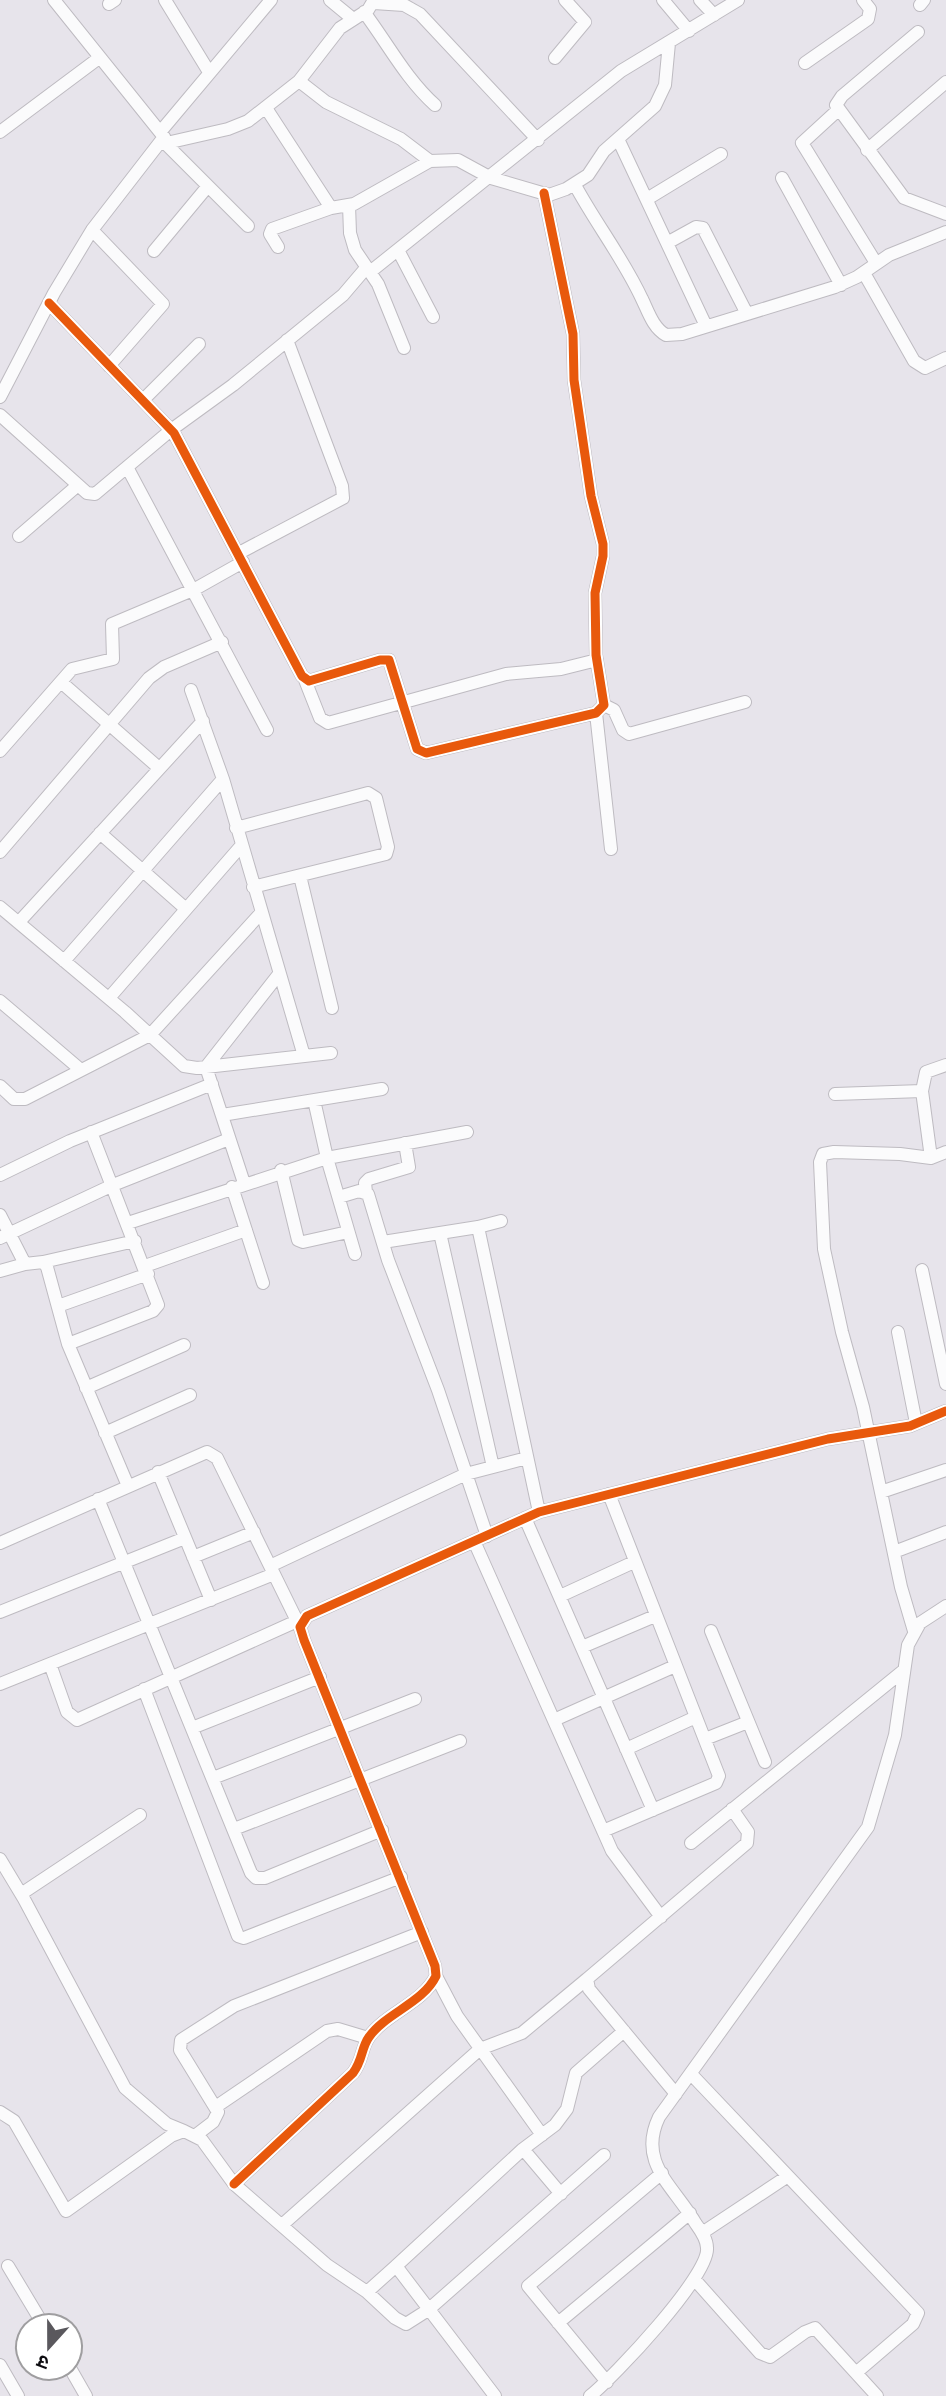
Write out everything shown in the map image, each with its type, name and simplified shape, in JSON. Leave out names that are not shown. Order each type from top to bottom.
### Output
[{"type":"street","points":[[54,0],[162,139],[248,226]]},
{"type":"street","points":[[165,0],[209,72]]},
{"type":"street","points":[[0,397],[49,303],[92,230],[162,139],[209,72],[271,0]]},
{"type":"street","points":[[330,0],[366,8],[404,5],[421,14],[538,140]]},
{"type":"street","points":[[555,58],[585,22],[565,0]]},
{"type":"street","points":[[663,0],[689,31]]},
{"type":"street","points":[[700,0],[714,15]]},
{"type":"street","points":[[0,415],[78,485],[95,494],[171,430],[227,390],[343,295],[368,270],[491,178],[621,71],[738,0]]},
{"type":"street","points":[[806,63],[868,19],[870,9],[863,0]]},
{"type":"street","points":[[162,139],[228,130],[248,121],[299,81],[333,36],[366,8]]},
{"type":"street","points":[[366,8],[413,86],[435,106]]},
{"type":"street","points":[[918,32],[837,100],[838,110],[904,198],[946,214]]},
{"type":"street","points":[[278,247],[270,234],[272,229],[331,208],[349,205],[430,161],[458,160],[491,178],[556,194],[588,175],[599,156],[645,117],[661,95],[667,73],[669,43]]},
{"type":"street","points":[[0,131],[99,58]]},
{"type":"street","points":[[299,81],[326,102],[401,139],[430,161]]},
{"type":"street","points":[[867,150],[946,82]]},
{"type":"street","points":[[266,108],[331,208]]},
{"type":"street","points":[[838,110],[802,143],[876,263]]},
{"type":"street","points":[[618,139],[706,326]]},
{"type":"street","points":[[647,199],[721,154]]},
{"type":"street","points":[[782,178],[841,285]]},
{"type":"street","points":[[575,184],[597,225],[629,270],[660,331],[673,335],[841,285],[876,263],[946,232]]},
{"type":"street","points":[[155,251],[208,186]]},
{"type":"street","points":[[544,193],[573,334],[574,380],[592,496],[603,544],[595,593],[600,709],[611,849]]},
{"type":"street","points":[[349,205],[352,242],[404,348]]},
{"type":"street","points":[[667,243],[696,227],[702,228],[746,312]]},
{"type":"street","points":[[92,230],[163,304],[109,366]]},
{"type":"street","points":[[398,250],[433,317]]},
{"type":"street","points":[[864,273],[914,361],[925,368],[946,358]]},
{"type":"street","points":[[49,303],[171,430],[306,680],[320,718],[328,723],[506,674],[561,669],[597,660]]},
{"type":"street","points":[[0,751],[77,666],[113,659],[112,624],[195,589],[241,558],[343,498],[342,486],[287,340]]},
{"type":"street","points":[[142,400],[199,344]]},
{"type":"street","points":[[127,467],[195,589],[267,730]]},
{"type":"street","points":[[19,536],[78,485]]},
{"type":"street","points":[[0,852],[156,672],[222,642]]},
{"type":"street","points":[[306,680],[386,660],[392,663],[417,749],[422,754],[600,709],[614,710],[623,730],[629,734],[745,702]]},
{"type":"street","points":[[61,682],[159,768]]},
{"type":"street","points":[[191,690],[223,779],[304,1056]]},
{"type":"street","points":[[19,922],[203,721]]},
{"type":"street","points":[[64,961],[223,779]]},
{"type":"street","points":[[236,828],[368,793],[375,796],[388,847],[386,854],[253,887]]},
{"type":"street","points":[[100,833],[186,909]]},
{"type":"street","points":[[109,998],[241,846]]},
{"type":"street","points":[[300,876],[332,1008]]},
{"type":"street","points":[[0,907],[109,998],[184,1066],[206,1067],[331,1053]]},
{"type":"street","points":[[0,1086],[14,1099],[25,1099],[150,1035],[261,913]]},
{"type":"street","points":[[206,1067],[279,974]]},
{"type":"street","points":[[0,1000],[81,1070]]},
{"type":"street","points":[[931,1158],[922,1091],[926,1072],[946,1065]]},
{"type":"street","points":[[206,1067],[229,1139],[246,1230],[263,1283]]},
{"type":"street","points":[[0,1175],[91,1132],[212,1084]]},
{"type":"street","points":[[222,1115],[382,1088]]},
{"type":"street","points":[[835,1094],[922,1091]]},
{"type":"street","points":[[314,1100],[327,1157],[355,1254]]},
{"type":"street","points":[[68,1344],[156,1309],[158,1301],[91,1132]]},
{"type":"street","points":[[128,1223],[281,1170],[327,1157],[467,1132]]},
{"type":"street","points":[[5,1236],[113,1185],[229,1139]]},
{"type":"street","points":[[405,1143],[409,1167],[369,1179],[365,1183],[366,1192],[466,1474],[480,1538],[554,1720],[603,1831],[621,1867],[661,1917]]},
{"type":"street","points":[[914,1631],[824,1249],[820,1162],[823,1154],[834,1152],[931,1158],[946,1152]]},
{"type":"street","points":[[281,1170],[298,1240],[303,1242],[348,1232]]},
{"type":"street","points":[[339,1197],[359,1191],[366,1192]]},
{"type":"street","points":[[0,1215],[5,1236],[25,1264]]},
{"type":"street","points":[[383,1241],[440,1234],[501,1221]]},
{"type":"street","points":[[478,1227],[539,1512]]},
{"type":"street","points":[[58,1306],[246,1230]]},
{"type":"street","points":[[440,1234],[493,1467]]},
{"type":"street","points":[[0,1272],[25,1264],[135,1241]]},
{"type":"street","points":[[43,1262],[68,1344],[128,1486]]},
{"type":"street","points":[[922,1270],[946,1384]]},
{"type":"street","points":[[898,1332],[916,1423]]},
{"type":"street","points":[[86,1388],[184,1345]]},
{"type":"street","points":[[105,1433],[190,1395]]},
{"type":"street","points":[[50,1664],[67,1712],[74,1719],[299,1624],[307,1616],[539,1512],[916,1423],[946,1411]]},
{"type":"street","points":[[1,1540],[199,1454],[212,1454],[299,1624],[401,1877],[436,1976],[457,2016],[542,2135]]},
{"type":"street","points":[[0,1684],[211,1600],[466,1474],[527,1458]]},
{"type":"street","points":[[881,1492],[946,1469]]},
{"type":"street","points":[[158,1472],[211,1600]]},
{"type":"street","points":[[603,1831],[718,1782],[719,1774],[609,1494]]},
{"type":"street","points":[[98,1499],[251,1872],[260,1879],[382,1830]]},
{"type":"street","points":[[525,1518],[653,1810]]},
{"type":"street","points":[[193,1557],[254,1532]]},
{"type":"street","points":[[894,1552],[946,1532]]},
{"type":"street","points":[[0,1612],[185,1538]]},
{"type":"street","points":[[560,1596],[634,1562]]},
{"type":"street","points":[[590,2396],[607,2382],[705,2265],[708,2251],[702,2233],[651,2156],[650,2143],[659,2117],[868,1827],[895,1735],[906,1650],[914,1631],[926,1617],[946,1606]]},
{"type":"street","points":[[582,1647],[655,1616]]},
{"type":"street","points":[[710,1632],[765,1762]]},
{"type":"street","points":[[554,1720],[675,1666]]},
{"type":"street","points":[[691,1843],[903,1671]]},
{"type":"street","points":[[192,1728],[320,1677]]},
{"type":"street","points":[[144,1689],[238,1936],[244,1938],[401,1877]]},
{"type":"street","points":[[213,1778],[342,1730],[415,1699]]},
{"type":"street","points":[[626,1749],[696,1717]]},
{"type":"street","points":[[705,1739],[748,1722]]},
{"type":"street","points":[[234,1829],[460,1741]]},
{"type":"street","points":[[282,2225],[480,2049],[522,2033],[747,1843],[748,1832],[732,1810]]},
{"type":"street","points":[[21,1894],[140,1815]]},
{"type":"street","points":[[0,1859],[125,2088],[167,2124],[190,2133],[234,2184],[335,2272],[367,2292],[401,2323],[406,2324],[428,2310],[604,2155]]},
{"type":"street","points":[[0,2112],[14,2120],[66,2210],[75,2207],[171,2136],[190,2133],[217,2118],[217,2106],[180,2050],[181,2040],[234,2006],[422,1932]]},
{"type":"street","points":[[234,2184],[354,2073],[363,2059],[368,2038],[427,1989],[436,1976]]},
{"type":"street","points":[[587,1979],[589,1989],[676,2094]]},
{"type":"street","points":[[217,2106],[327,2031],[338,2029],[368,2038]]},
{"type":"street","points":[[367,2292],[523,2149],[562,2118],[580,2067],[624,2031]]},
{"type":"street","points":[[691,2074],[918,2313],[913,2324],[857,2372]]},
{"type":"street","points":[[523,2149],[561,2193]]},
{"type":"street","points":[[607,2382],[530,2290],[531,2280],[662,2173]]},
{"type":"street","points":[[702,2233],[788,2176]]},
{"type":"street","points":[[558,2323],[690,2213]]},
{"type":"street","points":[[8,2266],[36,2312]]},
{"type":"street","points":[[396,2266],[495,2396]]},
{"type":"street","points":[[695,2280],[765,2357],[775,2354],[805,2332],[816,2328],[877,2396]]},
{"type":"street","points":[[0,2365],[18,2396]]},
{"type":"cycle path","points":[[49,303],[174,433],[302,676],[309,681],[380,660],[389,660],[417,749],[426,753],[596,713],[604,705],[596,655],[595,593],[603,544],[591,496],[574,380],[573,334],[544,193]]},
{"type":"cycle path","points":[[234,2184],[353,2073],[369,2037],[385,2021],[422,1994],[436,1976],[435,1966],[304,1640],[300,1627],[307,1616],[539,1512],[828,1439],[910,1426],[946,1411]]}]
